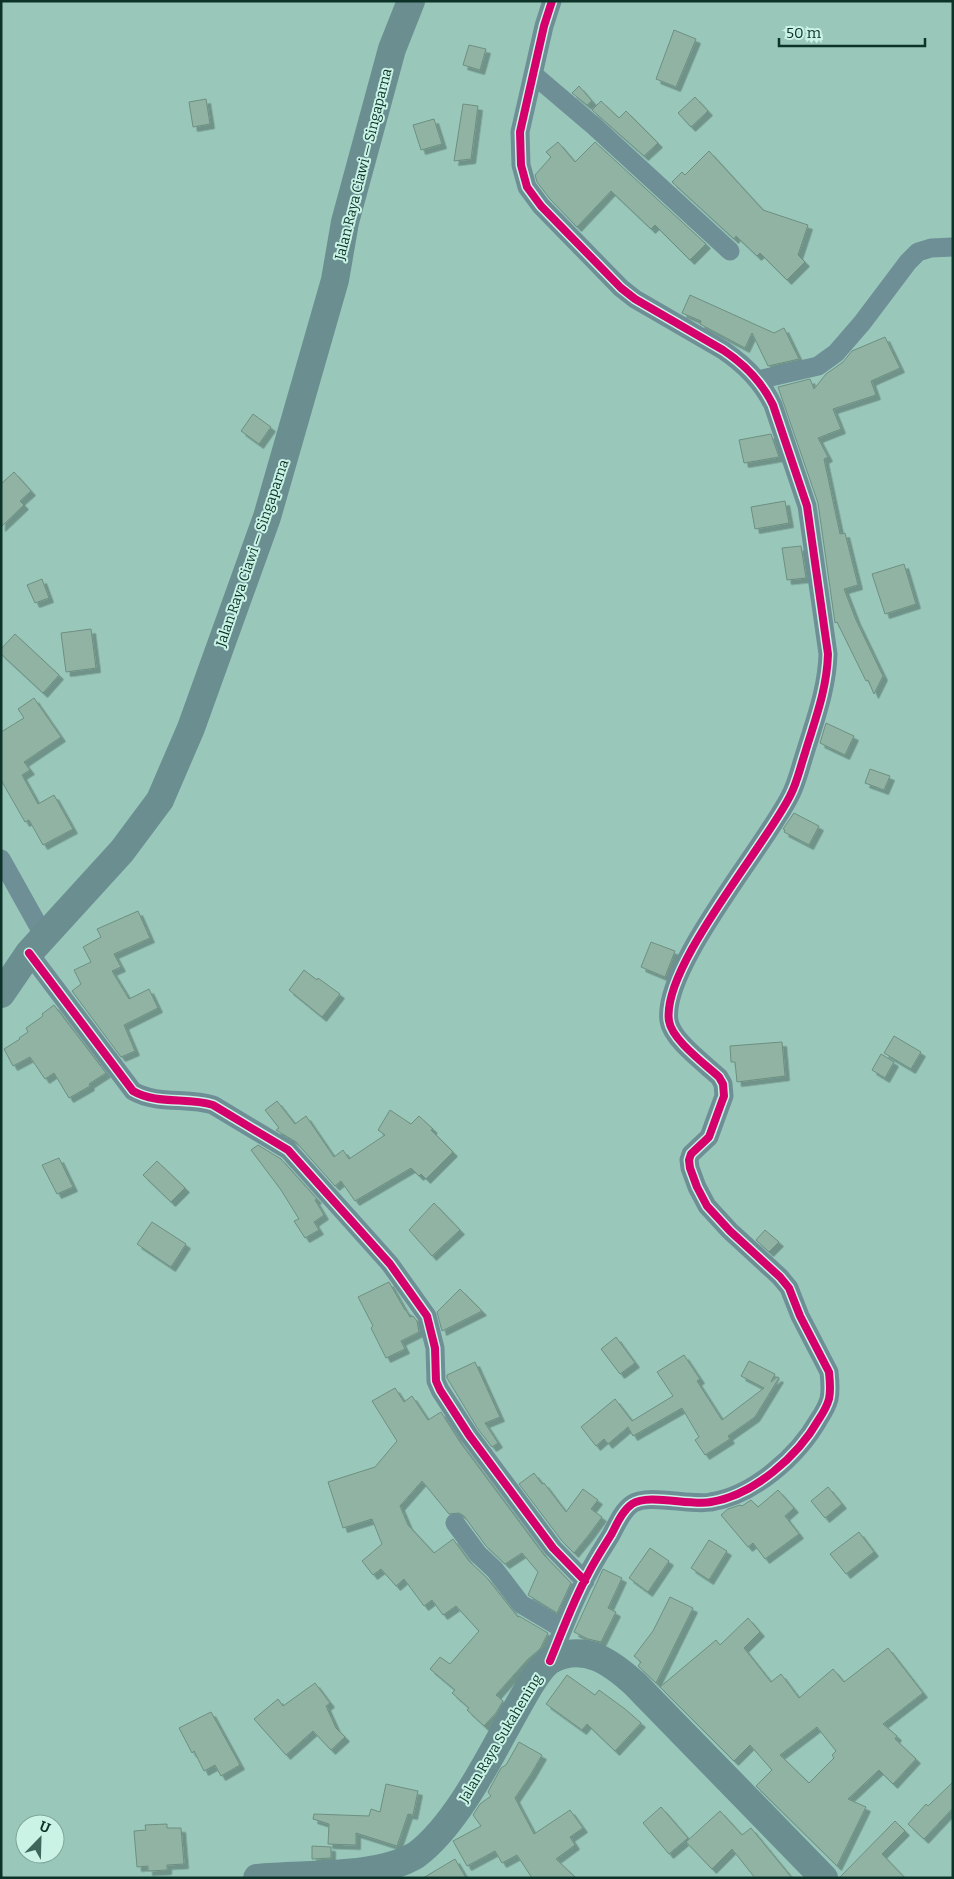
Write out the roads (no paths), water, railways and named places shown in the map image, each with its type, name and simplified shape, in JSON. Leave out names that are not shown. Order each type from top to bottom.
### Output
[{"type":"main road","name":"Jalan Raya Ciawi — Singaparna","points":[[1,994],[36,944],[122,851],[160,800],[191,728],[267,517],[334,280],[345,222],[392,49],[411,1]]},
{"type":"main road","name":"Jalan Raya Sukahening","points":[[270,1877],[372,1873],[394,1867],[415,1856],[444,1828],[476,1780],[533,1680],[550,1661],[566,1655],[581,1653],[599,1657],[616,1667],[648,1697],[824,1878]]},
{"type":"street","points":[[550,1661],[585,1581],[626,1510],[632,1504],[639,1500],[648,1499],[697,1503],[722,1500],[761,1481],[809,1437],[826,1408],[830,1382],[829,1372],[800,1316],[789,1288],[780,1277],[730,1231],[707,1206],[696,1187],[689,1160],[692,1154],[709,1136],[724,1096],[723,1084],[719,1077],[675,1036],[669,1023],[668,1014],[673,989],[692,950],[790,797],[823,696],[827,672],[827,645],[807,506],[773,405],[758,380],[728,353],[635,299],[621,288],[541,206],[528,187],[521,166],[520,132],[544,26],[552,1]]},
{"type":"street","points":[[534,75],[594,126],[730,250]]},
{"type":"street","points":[[758,380],[818,366],[836,353],[918,252],[931,248],[953,247]]},
{"type":"street","points":[[1,859],[36,944],[133,1092],[150,1099],[202,1101],[213,1105],[285,1147],[390,1264],[426,1316],[435,1348],[436,1381],[440,1390],[469,1435],[553,1548],[585,1581]]},
{"type":"street","points":[[455,1523],[478,1554],[494,1570],[521,1604],[563,1629]]}]
